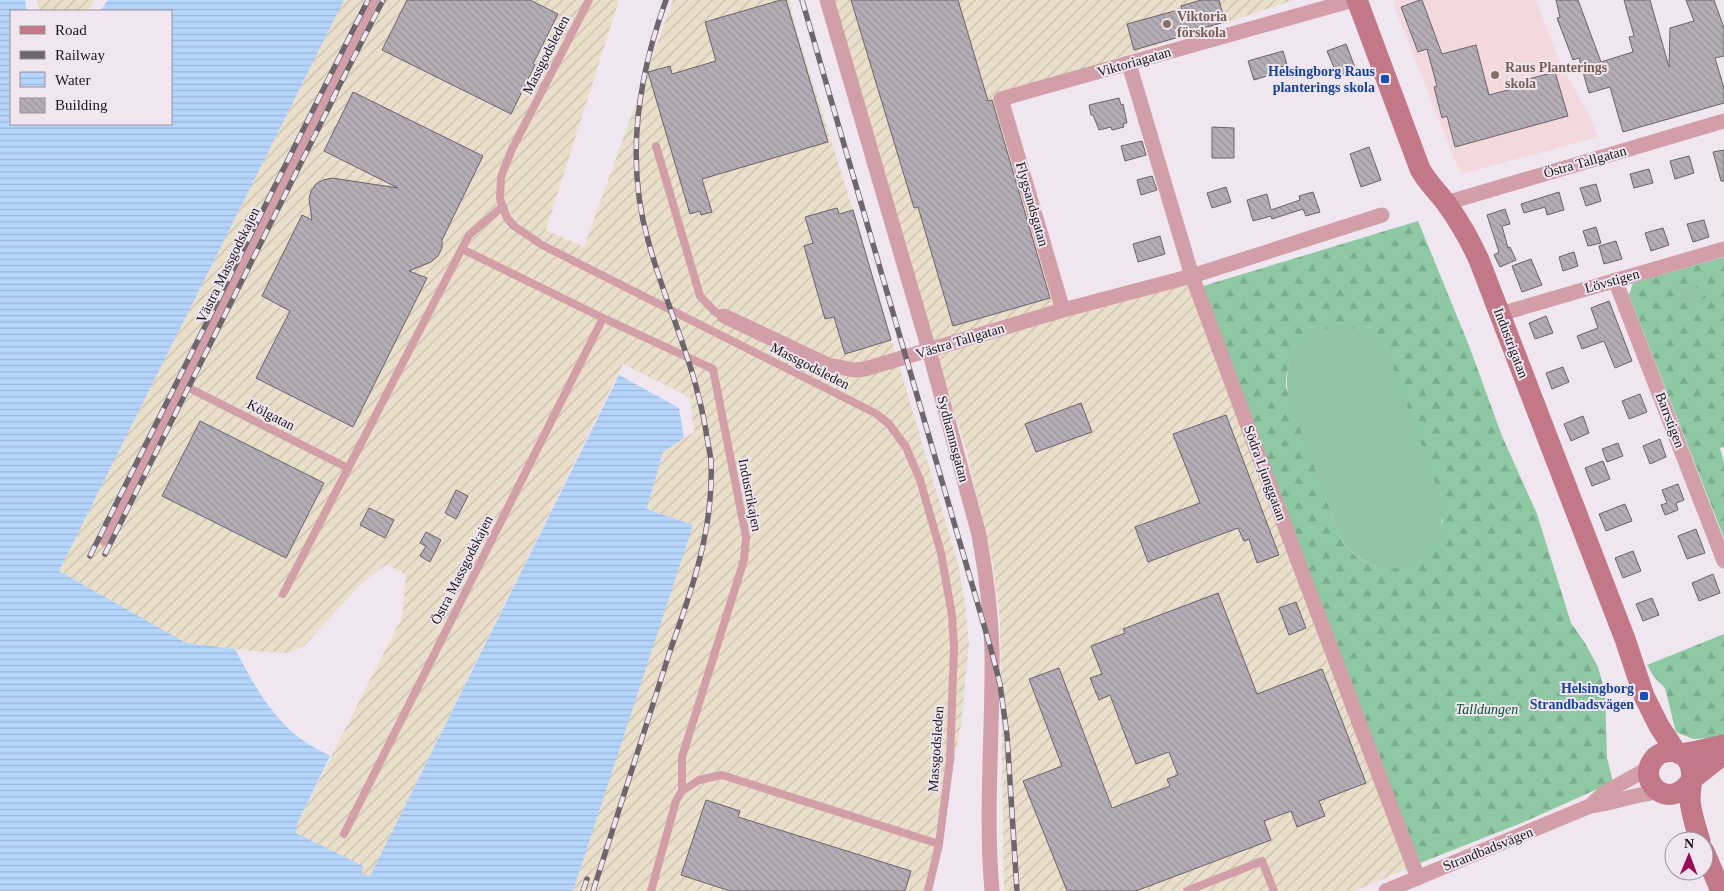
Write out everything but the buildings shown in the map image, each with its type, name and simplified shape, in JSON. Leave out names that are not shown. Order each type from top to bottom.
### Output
[{"type":"street","name":"Sydhamnsgatan","points":[[827,0],[929,350],[979,535],[986,583],[992,653],[989,794],[992,891]]},
{"type":"street","name":"Viktoriagatan","points":[[1001,99],[1355,0]]},
{"type":"street","name":"Industrigatan","points":[[1355,0],[1420,169],[1427,182],[1446,202],[1469,238],[1622,630],[1644,696],[1659,726],[1678,753]]},
{"type":"street","name":"Södra Ljunggatan","points":[[1129,64],[1192,276],[1418,878]]},
{"type":"street","name":"Flygsandsgatan","points":[[1001,99],[1064,310]]},
{"type":"street","name":"Östra Tallgatan","points":[[1446,202],[1724,121]]},
{"type":"street","name":"Västra Tallgatan","points":[[724,316],[828,365],[844,369],[865,369],[1064,310],[1192,276],[1382,215]]},
{"type":"street","name":"Lövstigen","points":[[1500,314],[1724,249]]},
{"type":"street","name":"Barrstigen","points":[[1616,280],[1724,561]]},
{"type":"street","name":"Industrigatan","points":[[1644,696],[1650,744],[1649,766]]},
{"type":"street","name":"Strandbadsvägen","points":[[1590,806],[1604,793],[1649,766],[1656,756],[1663,752],[1678,753],[1724,745]]},
{"type":"street","points":[[1678,753],[1691,766],[1690,802],[1697,831]]},
{"type":"street","name":"Strandbadsvägen","points":[[1386,891],[1590,806],[1609,804],[1636,795],[1661,793],[1672,795],[1679,793],[1686,788],[1690,781],[1724,754]]},
{"type":"street","points":[[1649,766],[1650,782],[1692,831]]},
{"type":"street","points":[[1714,875],[1721,891]]},
{"type":"lane","name":"Västra Massgodskajen","points":[[104,542],[374,0]]},
{"type":"lane","name":"Massgodsleden","points":[[589,0],[509,156],[501,178],[500,199],[502,207],[507,218],[514,226],[542,245],[875,413],[888,423],[906,447],[920,480],[941,553],[952,615],[954,647],[950,760],[939,844],[928,891]]},
{"type":"lane","name":"Västra Tallgatan","points":[[656,146],[700,296],[715,312],[724,316]]},
{"type":"lane","points":[[283,594],[469,235],[502,207]]},
{"type":"lane","name":"Industrikajen","points":[[462,249],[713,369],[746,537],[744,560],[682,757],[682,791],[676,801],[651,891]]},
{"type":"lane","name":"Östra Massgodskajen","points":[[344,834],[603,318]]},
{"type":"lane","name":"Kölgatan","points":[[183,385],[348,468]]},
{"type":"lane","points":[[682,791],[699,780],[722,775],[939,844]]},
{"type":"lane","points":[[1187,891],[1262,861],[1274,891]]},
{"type":"shaded area","points":[[37,0],[95,0],[88,10],[39,10]]},
{"type":"shaded area","points":[[344,0],[619,0],[546,230],[584,247],[673,0],[789,0],[798,36],[853,210],[958,564],[965,604],[969,643],[961,725],[939,841],[924,891],[573,891],[692,525],[647,509],[663,452],[694,432],[690,397],[623,364],[370,876],[361,874],[362,866],[296,833],[297,824],[402,617],[406,575],[387,564],[362,583],[304,646],[289,653],[251,651],[186,643],[59,571]]},
{"type":"shaded area","points":[[831,0],[1294,0],[998,97],[1059,305],[931,344]]},
{"type":"shaded area","name":"Raus Planterings skola","points":[[1396,0],[1536,0],[1560,62],[1592,121],[1598,137],[1462,174],[1455,161],[1393,3]]},
{"type":"shaded area","points":[[1186,278],[1407,869],[1354,891],[1004,891],[1000,620],[993,565],[967,453],[936,354]]},
{"type":"green space","name":"Talldungen","points":[[1418,221],[1468,343],[1502,436],[1537,514],[1571,623],[1598,667],[1605,693],[1607,758],[1613,782],[1524,822],[1420,863],[1200,287]],"holes":[[[1310,336],[1443,520],[1436,541],[1377,567],[1359,558],[1346,545],[1339,534],[1286,387],[1287,372],[1292,358],[1299,347]]]},
{"type":"green space","points":[[1724,257],[1724,447],[1720,448],[1724,463],[1724,538],[1629,295],[1633,283]]},
{"type":"green space","points":[[1703,284],[1707,301],[1687,305],[1683,289]]},
{"type":"green space","points":[[1341,326],[1357,330],[1371,337],[1387,354],[1440,496],[1442,520],[1436,540],[1424,556],[1409,565],[1390,569],[1372,565],[1354,554],[1339,534],[1289,399],[1288,371],[1296,349],[1314,333]]},
{"type":"green space","points":[[1724,634],[1724,737],[1693,739],[1676,732],[1665,688],[1654,677],[1647,665]]},
{"type":"water","points":[[0,0],[25,0],[27,10],[10,10],[10,125],[172,125],[172,10],[101,10],[108,0],[344,0],[59,571],[186,643],[235,649],[260,693],[274,713],[300,738],[330,756],[297,824],[296,833],[363,866],[362,874],[370,876],[619,375],[679,408],[684,438],[663,452],[647,509],[693,525],[573,891],[0,891]]},
{"type":"railway","points":[[90,556],[368,0]]},
{"type":"railway","points":[[332,100],[383,0]]},
{"type":"railway","points":[[593,891],[700,558],[709,510],[711,486],[711,457],[700,400],[650,249],[641,210],[637,180],[636,149],[642,89],[656,29],[666,0]]},
{"type":"railway","points":[[802,0],[1000,684],[1007,735],[1017,891]]},
{"type":"railway","points":[[105,554],[335,95]]},
{"type":"railway","points":[[583,891],[587,879]]},
{"type":"place","name":"Viktoria förskola","points":[[1167,24]]},
{"type":"place","name":"Raus Planterings skola","points":[[1495,75]]},
{"type":"place","name":"Helsingborg Raus planterings skola","points":[[1385,79]]},
{"type":"place","name":"Helsingborg Strandbadsvägen","points":[[1644,696]]}]
